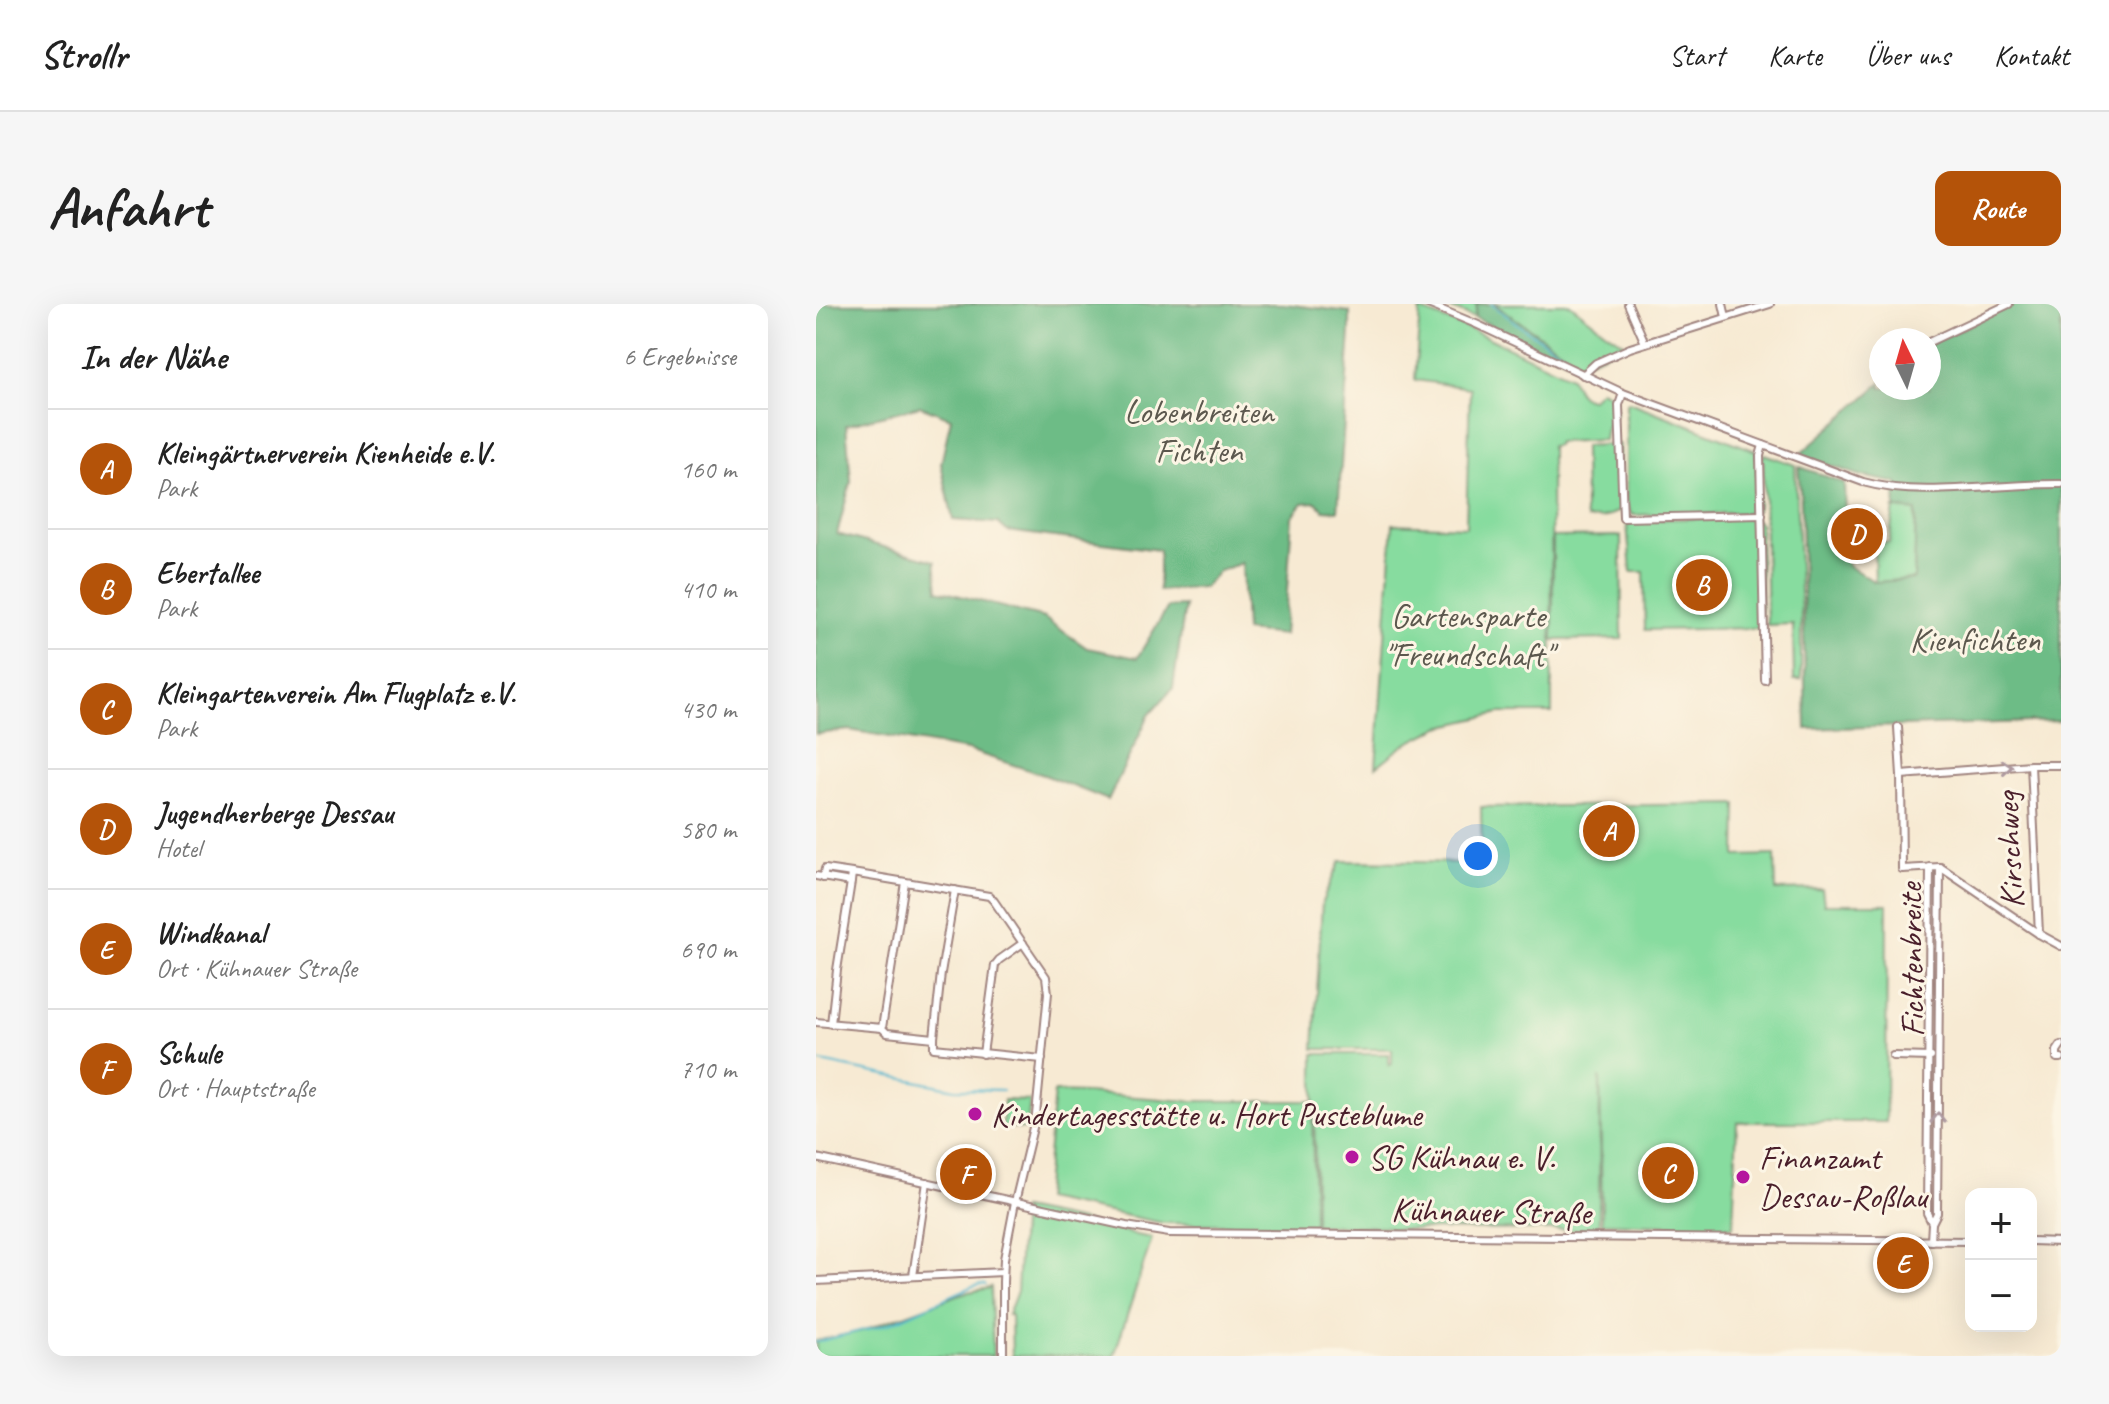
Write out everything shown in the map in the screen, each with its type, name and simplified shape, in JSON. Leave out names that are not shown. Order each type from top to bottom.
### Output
[{"type":"street","points":[[1428,304],[1623,393],[1855,480],[1884,487],[1937,489],[2061,484]]},
{"type":"street","points":[[1628,304],[1645,343]]},
{"type":"street","points":[[1723,304],[1726,317]]},
{"type":"street","points":[[1583,375],[1598,362],[1645,343],[1770,304]]},
{"type":"street","points":[[1941,336],[2009,304]]},
{"type":"street","points":[[1623,393],[1619,414],[1623,518],[1762,515]]},
{"type":"street","points":[[1763,445],[1760,456],[1765,680]]},
{"type":"street","name":"Fichtenbreite","points":[[1898,727],[1902,869],[1940,867],[1937,1213],[1932,1223],[1931,1241]]},
{"type":"street","name":"Kirschweg","points":[[2031,765],[2039,934]]},
{"type":"street","points":[[1901,775],[2061,765]]},
{"type":"street","name":"Fichtenbreite","points":[[1930,867],[1927,1213],[1932,1223]]},
{"type":"street","points":[[1940,867],[2061,946]]},
{"type":"street","points":[[851,882],[820,877],[825,869],[992,898],[1048,983],[1036,1115],[1015,1202],[1003,1272],[1003,1356]]},
{"type":"street","points":[[831,1024],[852,873]]},
{"type":"street","points":[[882,1028],[905,882]]},
{"type":"street","points":[[955,890],[941,973],[934,1048],[1042,1059]]},
{"type":"street","points":[[983,1054],[995,965],[1023,943]]},
{"type":"street","points":[[816,1022],[882,1028],[887,1033],[934,1038]]},
{"type":"street","points":[[2061,1045],[2057,1051],[2057,1058],[2061,1058]]},
{"type":"street","name":"Fichtenbreite","points":[[1893,1056],[1938,1057]]},
{"type":"street","name":"Kühnauer Straße","points":[[816,1158],[1139,1229],[1187,1234],[1965,1241]]},
{"type":"street","points":[[913,1276],[927,1182]]},
{"type":"street","points":[[2037,1241],[2061,1242]]},
{"type":"street","points":[[816,1281],[1003,1272]]},
{"type":"green space","name":"Lobenbreiten Fichten","points":[[816,304],[1283,304],[1350,312],[1338,511],[1324,510],[1316,502],[1303,503],[1292,517],[1284,635],[1245,631],[1242,563],[1219,571],[1204,587],[1159,591],[1159,550],[1007,531],[998,523],[953,520],[941,464],[951,418],[920,406],[846,425],[851,481],[837,534],[935,561],[938,590],[1044,618],[1087,648],[1137,658],[1168,607],[1185,606],[1173,688],[1149,715],[1108,800],[968,750],[849,730],[816,734]]},
{"type":"green space","points":[[1439,304],[1477,304],[1475,318]]},
{"type":"green space","points":[[1477,304],[1494,304],[1580,364],[1574,364],[1475,318]]},
{"type":"green space","points":[[1494,304],[1570,304],[1625,344],[1580,364]]},
{"type":"green space","name":"Kienfichten","points":[[2014,304],[2061,304],[2061,721],[1806,729],[1798,466],[1844,483],[1847,565],[1875,582],[1914,579],[1916,511],[1894,508],[1897,483],[1861,476],[1799,455],[1869,394],[1869,400],[1941,400],[1941,338]]},
{"type":"green space","name":"Gartensparte \"Freundschaft\"","points":[[1420,310],[1474,331],[1571,377],[1584,397],[1592,399],[1600,390],[1612,396],[1616,413],[1606,428],[1604,440],[1557,442],[1551,446],[1552,713],[1500,713],[1440,727],[1404,745],[1376,767],[1393,524],[1466,527],[1470,388],[1415,380]]},
{"type":"green space","points":[[1626,403],[1756,451],[1756,511],[1632,515],[1626,505]]},
{"type":"green space","points":[[1619,444],[1620,511],[1603,518],[1587,519],[1584,446]]},
{"type":"green space","points":[[1764,454],[1795,465],[1801,680],[1794,680],[1793,624],[1767,625]]},
{"type":"green space","points":[[1894,508],[1916,510],[1914,579],[1875,583],[1874,543],[1889,542]]},
{"type":"green space","points":[[1753,517],[1760,524],[1761,628],[1645,630],[1644,572],[1631,572],[1627,523],[1631,520]]},
{"type":"green space","points":[[1621,536],[1622,639],[1553,640],[1553,537]]},
{"type":"green space","points":[[1737,804],[1736,856],[1775,855],[1776,890],[1822,889],[1824,904],[1887,904],[1886,1122],[1737,1122],[1733,1227],[1602,1223],[1600,1077],[1599,1230],[1389,1229],[1315,1225],[1314,1054],[1389,1054],[1389,1065],[1392,1064],[1392,1049],[1314,1049],[1322,902],[1340,861],[1482,863],[1481,807]]},
{"type":"green space","points":[[1054,1092],[1187,1101],[1312,1101],[1314,1225],[1163,1223],[1044,1199]]},
{"type":"green space","points":[[1004,1100],[1030,1101],[1027,1129],[1002,1127]]},
{"type":"green space","points":[[1022,1209],[1152,1238],[1114,1356],[1012,1356],[1011,1315],[1008,1315],[1017,1291]]},
{"type":"green space","points":[[991,1286],[993,1356],[816,1356],[816,1341],[861,1331],[963,1293]]},
{"type":"waterway","points":[[1491,304],[1567,356]]},
{"type":"waterway","points":[[816,1061],[955,1089],[1003,1090]]},
{"type":"waterway","points":[[816,1342],[888,1324],[973,1286],[986,1285]]},
{"type":"place","name":"Jugendherberge Dessau","points":[[1857,534]]},
{"type":"place","name":"Ebertallee","points":[[1702,585]]},
{"type":"place","name":"Kleingärtnerverein Kienheide e.V.","points":[[1609,831]]},
{"type":"place","name":"Kindertagesstätte u. Hort Pusteblume","points":[[975,1114]]},
{"type":"place","name":"SG Kühnau e. V.","points":[[1352,1157]]},
{"type":"place","name":"Kleingartenverein Am Flugplatz e.V.","points":[[1668,1173]]},
{"type":"place","name":"Schule","points":[[966,1174]]},
{"type":"place","name":"Finanzamt Dessau-Roßlau","points":[[1743,1177]]},
{"type":"place","name":"Windkanal","points":[[1903,1263]]}]
